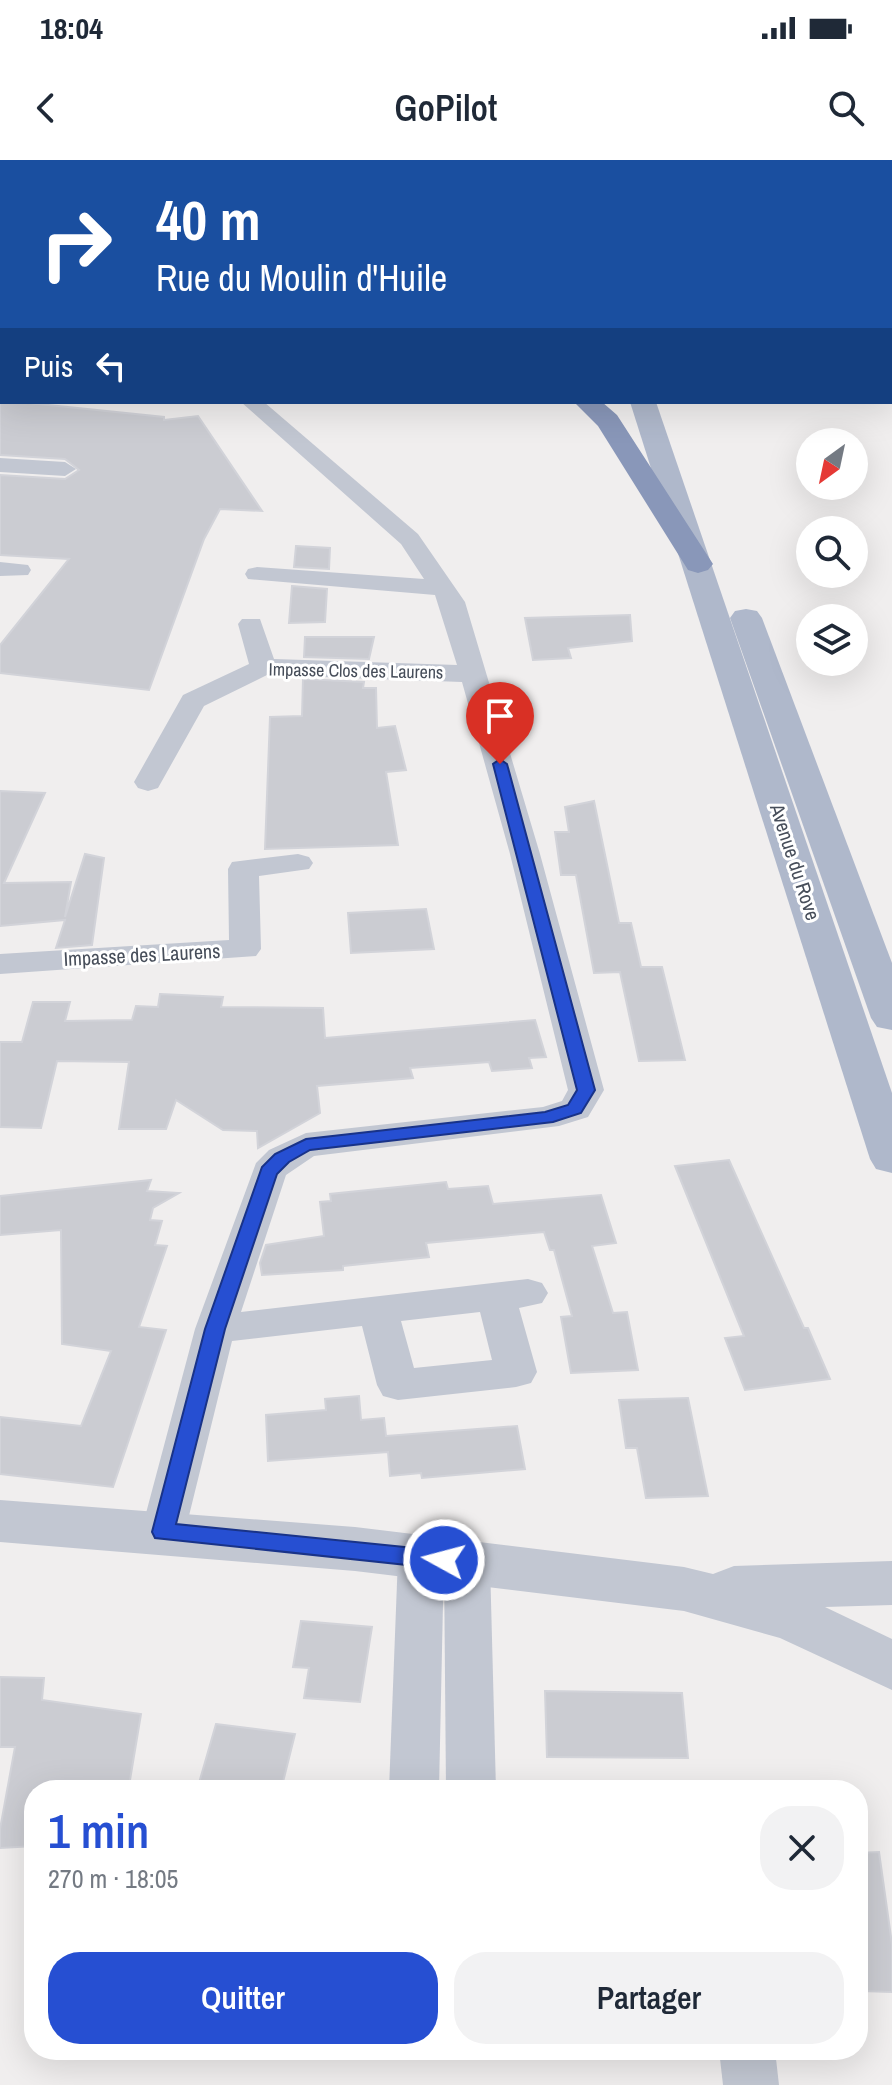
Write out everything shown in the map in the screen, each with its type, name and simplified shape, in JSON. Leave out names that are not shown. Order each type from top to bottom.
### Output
[{"type":"highway","points":[[589,404],[608,421],[698,564]]},
{"type":"main road","name":"Avenue du Rove","points":[[644,404],[892,1159]]},
{"type":"main road","points":[[669,404],[892,1018]]},
{"type":"street","points":[[163,1532],[215,1329],[269,1171],[282,1158],[306,1145],[546,1118],[575,1109],[586,1090],[475,674],[452,602],[410,539],[253,404]]},
{"type":"street","points":[[0,465],[65,469]]},
{"type":"street","points":[[257,574],[443,588]]},
{"type":"street","points":[[251,624],[263,667]]},
{"type":"street","name":"Impasse Clos des Laurens","points":[[148,782],[193,701],[263,667],[475,674]]},
{"type":"street","name":"Impasse des Laurens","points":[[0,964],[245,949],[243,869],[298,863]]},
{"type":"street","points":[[215,1329],[378,1310],[512,1295],[516,1372],[398,1385],[378,1310]]},
{"type":"street","points":[[0,1521],[163,1532],[444,1560],[684,1589],[795,1619],[892,1666]]},
{"type":"street","points":[[415,1780],[444,1560]]},
{"type":"street","points":[[444,1560],[470,1780]]},
{"type":"street","points":[[684,1589],[892,1583]]},
{"type":"street","points":[[748,2060],[751,2085]]},
{"type":"building","points":[[0,404],[39,404],[164,417],[164,420],[198,416],[262,511],[220,509],[204,539],[149,690],[0,673],[0,645],[69,559],[0,555],[0,475],[65,479],[79,470],[65,459],[0,455]]},
{"type":"building","points":[[296,546],[330,548],[329,569],[294,567]]},
{"type":"building","points":[[292,586],[327,589],[325,622],[289,623]]},
{"type":"building","points":[[630,615],[632,641],[568,648],[571,658],[533,660],[525,618]]},
{"type":"building","points":[[305,637],[374,637],[369,659],[304,657]]},
{"type":"building","points":[[303,679],[364,682],[363,688],[376,688],[377,728],[395,726],[406,770],[386,772],[398,845],[265,849],[270,717],[302,716]]},
{"type":"building","points":[[0,791],[45,793],[4,883],[71,882],[65,917],[85,854],[104,858],[92,945],[56,948],[65,920],[0,926]]},
{"type":"building","points":[[594,801],[619,923],[631,923],[641,967],[662,967],[685,1060],[639,1061],[620,972],[594,973],[576,875],[561,875],[555,832],[569,832],[565,807]]},
{"type":"building","points":[[426,909],[434,949],[351,953],[348,913]]},
{"type":"building","points":[[160,994],[223,997],[221,1007],[323,1008],[325,1038],[535,1020],[546,1057],[529,1058],[532,1068],[492,1071],[489,1062],[410,1068],[413,1078],[317,1086],[320,1113],[258,1148],[257,1131],[223,1130],[176,1100],[166,1129],[119,1129],[129,1062],[57,1061],[41,1128],[0,1127],[0,1042],[22,1042],[33,1002],[70,1002],[65,1021],[132,1020],[136,1006],[158,1007]]},
{"type":"building","points":[[729,1160],[830,1379],[745,1390],[725,1338],[744,1336],[675,1166]]},
{"type":"building","points":[[151,1180],[147,1191],[179,1193],[153,1208],[150,1220],[162,1221],[155,1245],[167,1246],[139,1327],[166,1330],[113,1487],[0,1474],[0,1417],[81,1426],[111,1351],[62,1344],[61,1230],[0,1235],[0,1196]]},
{"type":"building","points":[[446,1182],[448,1189],[488,1186],[493,1204],[601,1195],[616,1243],[592,1246],[613,1313],[627,1312],[638,1370],[571,1373],[561,1317],[572,1316],[554,1250],[550,1250],[544,1232],[426,1243],[429,1257],[343,1266],[343,1270],[262,1275],[260,1263],[266,1245],[324,1236],[320,1202],[331,1201],[330,1194]]},
{"type":"building","points":[[359,1396],[361,1420],[384,1418],[386,1436],[517,1426],[525,1469],[422,1478],[421,1473],[390,1476],[388,1452],[268,1461],[266,1415],[326,1410],[325,1399]]},
{"type":"building","points":[[688,1398],[708,1496],[646,1498],[637,1448],[626,1448],[619,1400]]},
{"type":"building","points":[[301,1621],[372,1627],[360,1702],[304,1698],[309,1668],[293,1667]]},
{"type":"building","points":[[0,1677],[44,1678],[42,1700],[141,1714],[130,1780],[24,1780],[24,1847],[0,1848],[0,1829],[15,1747],[0,1747]]},
{"type":"building","points":[[545,1691],[682,1693],[688,1758],[547,1757]]},
{"type":"building","points":[[216,1724],[295,1734],[284,1780],[200,1780]]},
{"type":"building","points":[[879,1852],[892,1944],[892,1992],[868,1991],[868,1853]]},
{"type":"route","points":[[444,1560],[163,1532],[215,1329],[269,1171],[282,1158],[306,1145],[546,1118],[575,1109],[586,1090],[500,764]]}]
